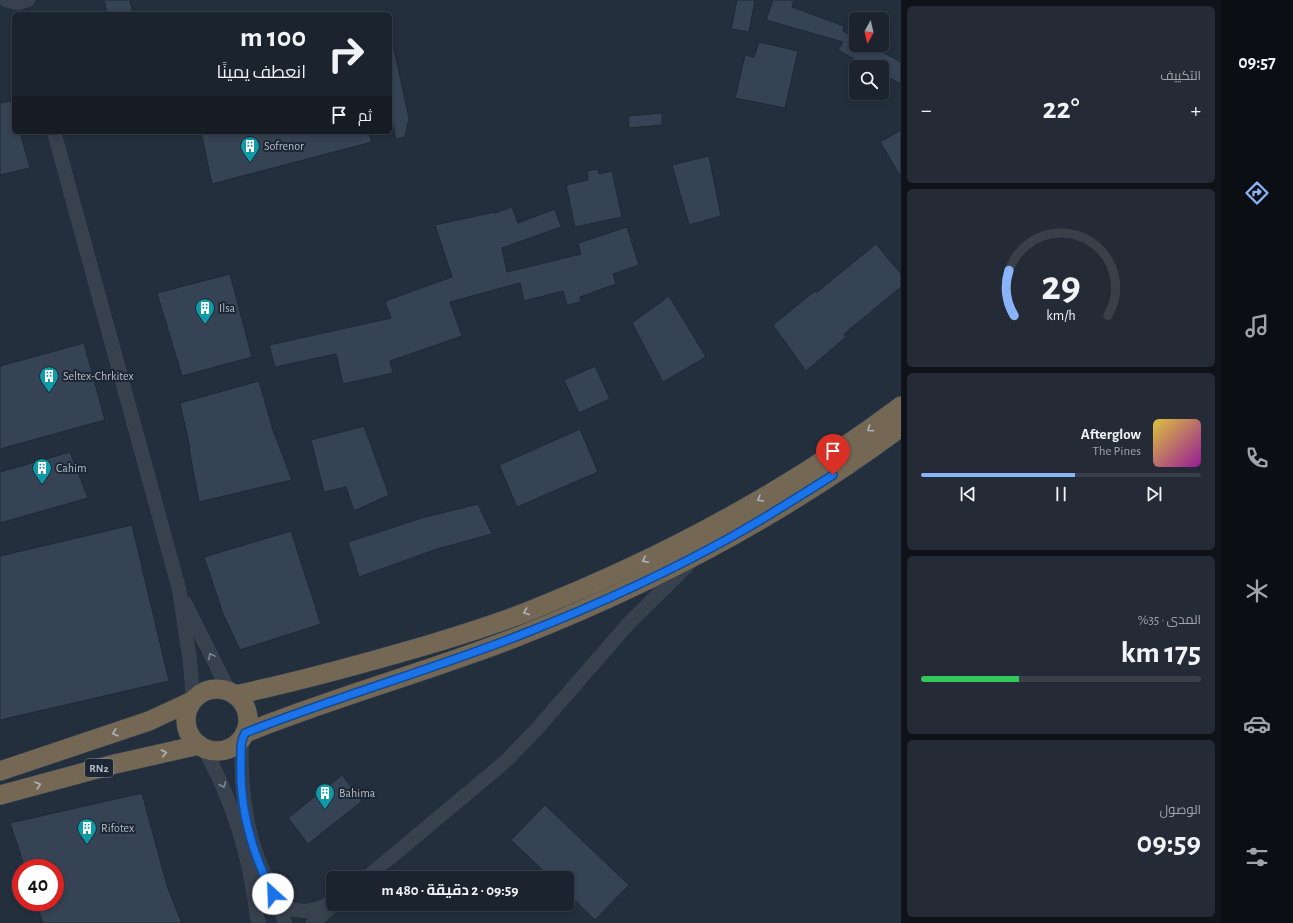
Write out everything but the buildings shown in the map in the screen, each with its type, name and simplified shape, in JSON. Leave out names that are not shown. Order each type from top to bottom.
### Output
[{"type":"highway","name":"RN2","points":[[0,771],[149,721],[192,701],[203,691],[220,688],[232,693],[297,682],[463,634],[527,612],[616,575],[706,529],[776,489],[871,428],[901,406]]},
{"type":"highway","name":"RN2","points":[[0,795],[115,764],[202,747],[215,751],[225,750],[234,746],[243,736],[292,714],[375,688],[522,635],[608,599],[698,555],[735,535],[807,492],[858,459],[901,427]]},
{"type":"highway","points":[[232,693],[244,704],[248,716],[248,725],[243,736]]},
{"type":"highway","points":[[192,701],[186,710],[185,726],[191,738],[202,747]]},
{"type":"street","points":[[55,134],[179,589],[190,661],[192,701]]},
{"type":"street","points":[[374,871],[506,761],[535,731],[629,623],[698,555]]},
{"type":"street","points":[[179,589],[232,693]]},
{"type":"street","points":[[243,736],[242,788],[251,837],[267,883],[278,904],[285,923]]},
{"type":"street","points":[[202,747],[225,789],[240,831],[252,881],[257,921]]},
{"type":"street","points":[[278,904],[290,910],[300,912],[326,906]]},
{"type":"street","points":[[313,923],[326,911]]},
{"type":"place","name":"Sofrenor","points":[[250,163]]},
{"type":"place","name":"Ilsa","points":[[205,325]]},
{"type":"place","name":"Seltex-Chrkitex","points":[[49,393]]},
{"type":"place","name":"Cahim","points":[[42,485]]},
{"type":"place","name":"Bahima","points":[[325,810]]},
{"type":"place","name":"Rifotex","points":[[87,845]]},
{"type":"route","points":[[273,894],[258,860],[245,813],[241,764],[242,740],[245,733],[292,714],[368,690],[460,658],[529,632],[608,599],[698,555],[735,535],[833,475]]}]
